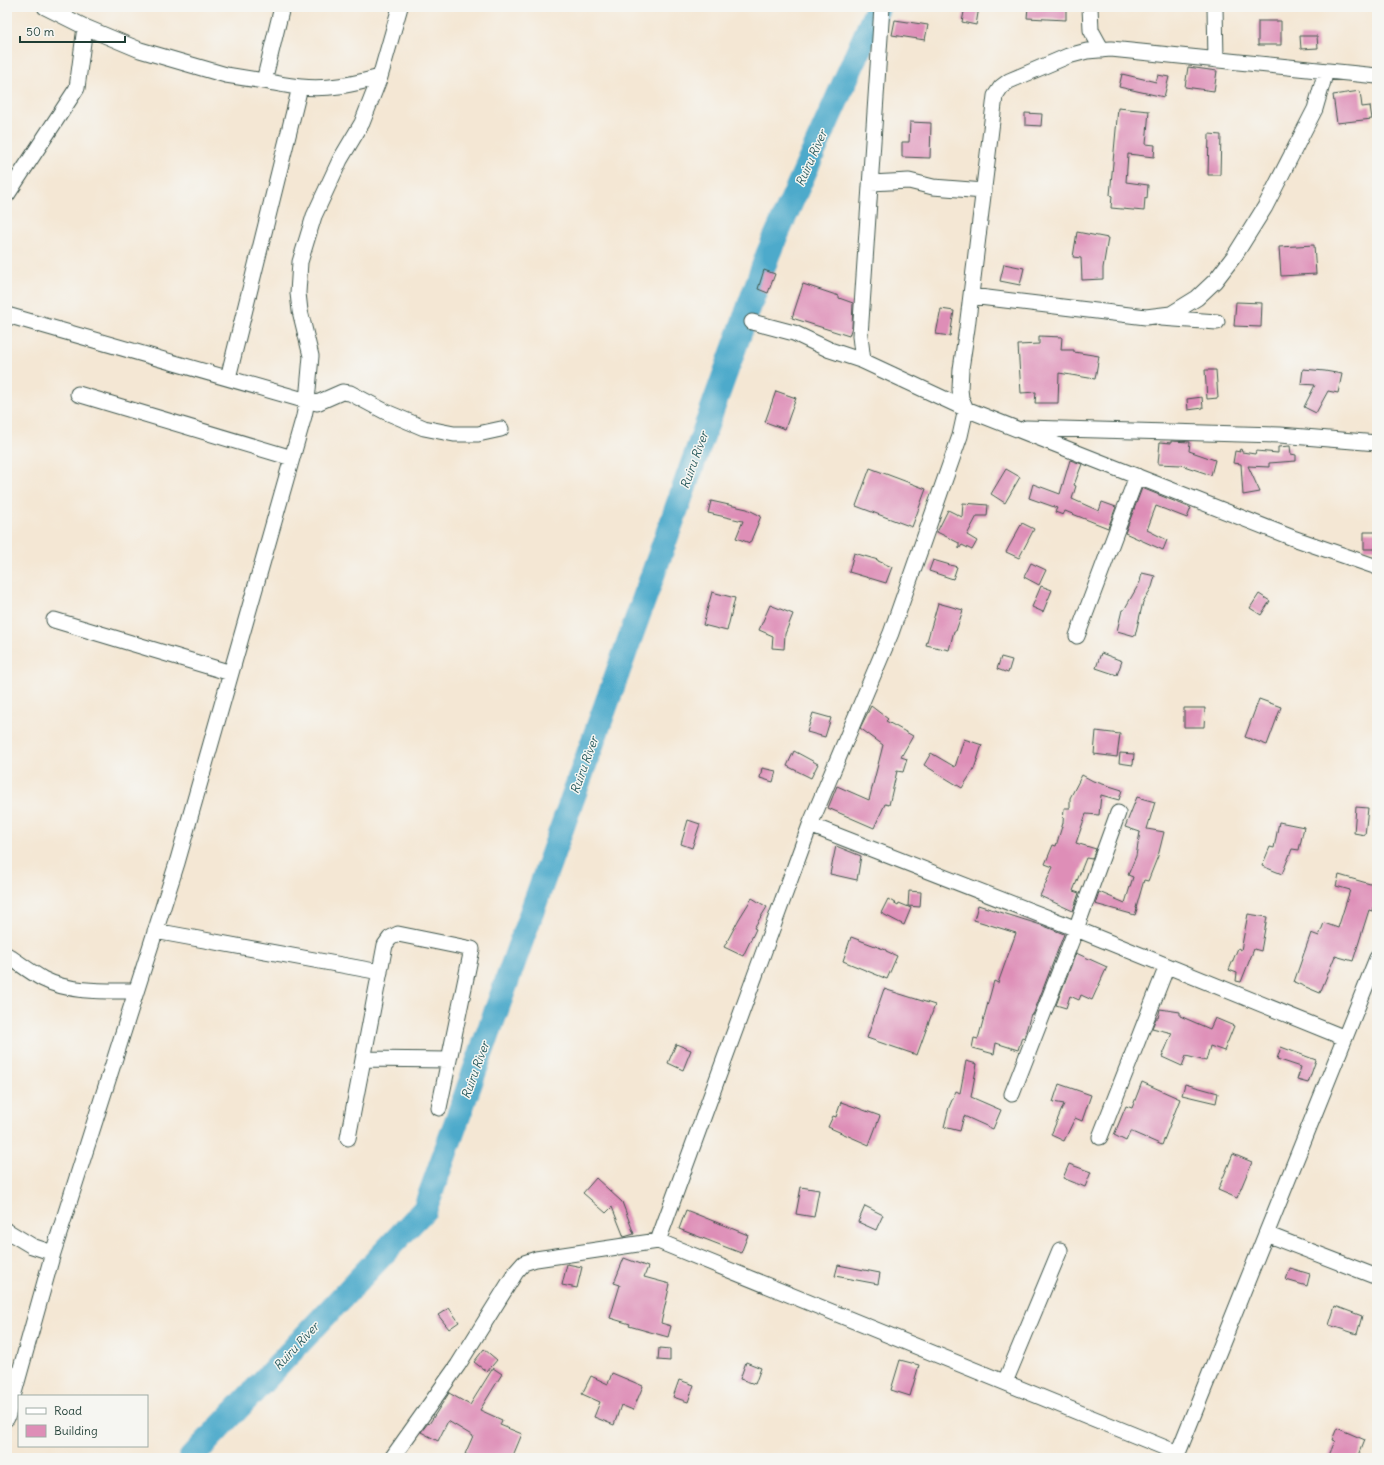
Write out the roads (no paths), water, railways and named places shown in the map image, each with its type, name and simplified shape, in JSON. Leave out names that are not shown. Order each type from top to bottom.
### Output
[{"type":"street","points":[[45,7],[85,27],[140,50],[226,75],[300,87],[324,88],[350,85],[380,77]]},
{"type":"street","points":[[264,80],[282,7]]},
{"type":"street","points":[[7,1418],[53,1253],[176,864],[292,458],[306,402],[311,356],[300,311],[298,293],[300,262],[314,216],[340,160],[362,123],[380,77],[400,7]]},
{"type":"street","points":[[863,361],[860,336],[882,7]]},
{"type":"street","points":[[1090,7],[1091,30],[1102,50]]},
{"type":"street","points":[[1215,7],[1216,60]]},
{"type":"street","points":[[7,195],[77,88],[85,27]]},
{"type":"street","points":[[658,1241],[810,825],[891,633],[960,436],[966,409],[961,398],[960,389],[995,96],[1001,87],[1009,82],[1068,56],[1087,51],[1111,49],[1377,76]]},
{"type":"street","points":[[1146,317],[1171,314],[1197,298],[1215,282],[1235,255],[1265,208],[1315,109],[1326,71]]},
{"type":"street","points":[[228,378],[300,87]]},
{"type":"street","points":[[871,183],[909,181],[933,187],[984,191]]},
{"type":"street","points":[[971,296],[1146,317],[1217,322]]},
{"type":"street","points":[[7,315],[228,378],[306,402],[317,403],[342,392],[350,393],[386,412],[424,428],[454,434],[478,434],[501,429]]},
{"type":"street","points":[[752,322],[794,333],[830,350],[863,361],[966,409],[1293,538],[1377,567]]},
{"type":"street","points":[[78,394],[292,458]]},
{"type":"street","points":[[1015,428],[1280,435],[1377,443]]},
{"type":"street","points":[[1077,636],[1137,476]]},
{"type":"street","points":[[54,620],[230,673]]},
{"type":"street","points":[[1012,1094],[1076,929],[1118,813]]},
{"type":"street","points":[[810,825],[1076,929],[1345,1038]]},
{"type":"street","points":[[155,931],[380,972]]},
{"type":"street","points":[[348,1138],[385,945],[390,938],[398,934],[472,949],[439,1108]]},
{"type":"street","points":[[7,955],[43,979],[61,986],[101,991],[136,991]]},
{"type":"street","points":[[392,1458],[458,1364],[516,1272],[524,1263],[536,1259],[658,1241],[1005,1382],[1177,1456],[1377,958]]},
{"type":"street","points":[[1100,1137],[1167,966]]},
{"type":"street","points":[[363,1059],[449,1060]]},
{"type":"street","points":[[7,1231],[32,1246],[53,1253]]},
{"type":"street","points":[[1266,1234],[1377,1277]]},
{"type":"street","points":[[1005,1382],[1060,1250]]},
{"type":"waterway","name":"Ruiru River","points":[[191,1458],[425,1209],[768,254],[878,7]]}]
